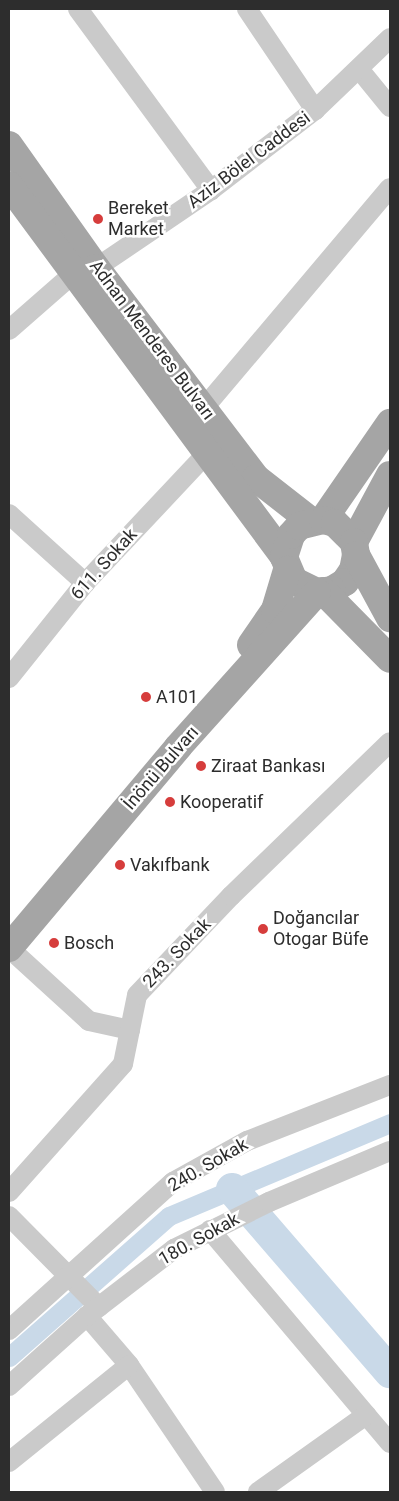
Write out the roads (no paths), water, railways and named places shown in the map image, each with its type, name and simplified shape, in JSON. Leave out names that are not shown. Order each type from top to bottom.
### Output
[{"type":"main road","name":"Adnan Menderes Bulvarı","points":[[9,145],[85,271],[206,454],[285,564],[294,581],[320,592],[390,660]]},
{"type":"main road","name":"Adnan Menderes Bulvarı","points":[[13,199],[85,271],[203,409],[256,478],[317,520],[346,531],[390,618]]},
{"type":"main road","points":[[285,564],[291,534],[317,520],[390,423]]},
{"type":"main road","points":[[320,592],[345,582],[354,570],[355,548],[371,505],[390,475]]},
{"type":"main road","name":"İnönü Bulvarı","points":[[9,926],[254,641],[275,610],[285,564]]},
{"type":"main road","name":"İnönü Bulvarı","points":[[9,948],[178,747],[320,592]]},
{"type":"street","points":[[78,9],[211,190]]},
{"type":"street","points":[[247,9],[315,110]]},
{"type":"street","name":"Aziz Bölel Caddesi","points":[[9,330],[85,271],[211,190],[315,110],[359,70],[390,38]]},
{"type":"street","points":[[359,70],[390,107]]},
{"type":"street","points":[[203,409],[390,188]]},
{"type":"street","name":"611. Sokak","points":[[9,678],[85,582],[206,454]]},
{"type":"street","points":[[9,514],[85,582]]},
{"type":"street","name":"243. Sokak","points":[[9,1192],[123,1064],[137,995],[231,896],[390,742]]},
{"type":"street","points":[[9,948],[89,1021],[130,1030]]},
{"type":"street","name":"240. Sokak","points":[[9,1330],[74,1280],[173,1182],[241,1144],[390,1085]]},
{"type":"street","name":"180. Sokak","points":[[9,1386],[94,1309],[174,1249],[269,1202],[390,1151]]},
{"type":"street","points":[[9,1216],[74,1280],[215,1492]]},
{"type":"street","points":[[217,1227],[390,1443]]},
{"type":"street","points":[[9,1462],[129,1365]]},
{"type":"street","points":[[258,1492],[366,1415]]},
{"type":"waterway","points":[[9,1357],[169,1216],[390,1123]]},
{"type":"waterway","points":[[232,1189],[390,1372]]},
{"type":"place","name":"Bereket Market","points":[[98,219]]},
{"type":"place","name":"A101","points":[[146,697]]},
{"type":"place","name":"Ziraat Bankası","points":[[201,766]]},
{"type":"place","name":"Kooperatif","points":[[170,802]]},
{"type":"place","name":"Vakıfbank","points":[[120,865]]},
{"type":"place","name":"Doğancılar Otogar Büfe","points":[[263,929]]},
{"type":"place","name":"Bosch","points":[[54,943]]}]
